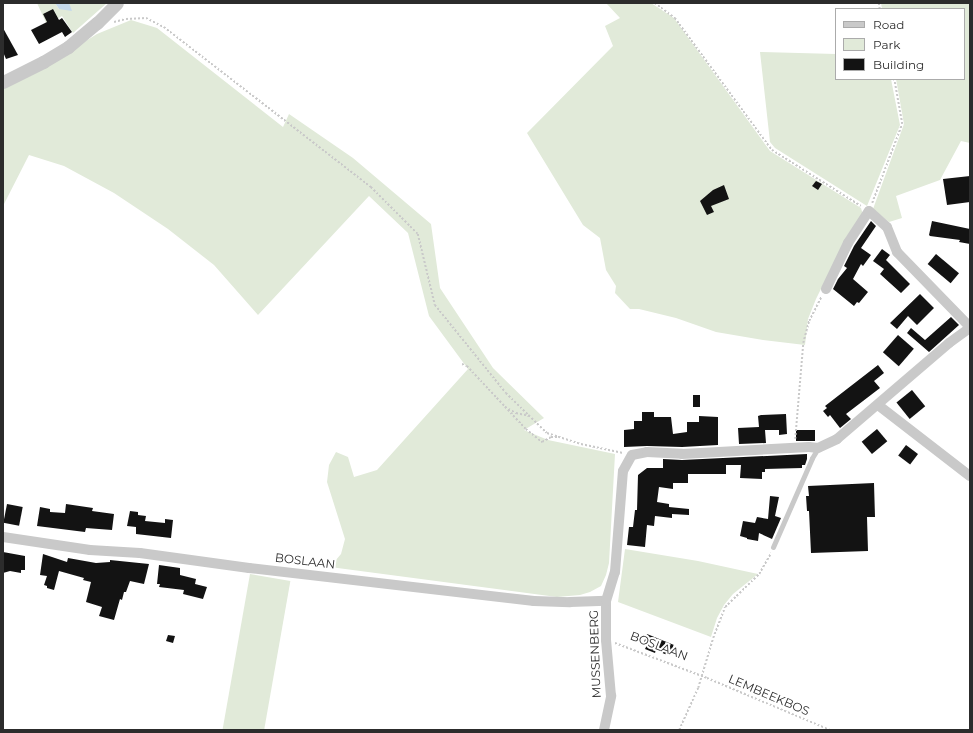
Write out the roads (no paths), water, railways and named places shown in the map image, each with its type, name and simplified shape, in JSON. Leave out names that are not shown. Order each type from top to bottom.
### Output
[{"type":"street","points":[[3,82],[43,62],[68,47],[97,23],[117,3]]},
{"type":"street","points":[[818,448],[837,439],[949,342],[970,328],[896,252],[887,227],[869,211],[848,243],[826,289]]},
{"type":"street","points":[[878,405],[970,476]]},
{"type":"street","name":"MUSSENBERG","points":[[604,730],[611,696],[606,640],[606,601],[615,572],[623,471],[632,455],[647,452],[682,454],[818,448]]},
{"type":"street","name":"BOSLAAN","points":[[3,537],[90,550],[140,553],[249,568],[534,601],[606,601]]},
{"type":"lane","points":[[773,547],[812,458],[818,448]]},
{"type":"water","points":[[55,3],[69,3],[72,11],[59,9]]}]
